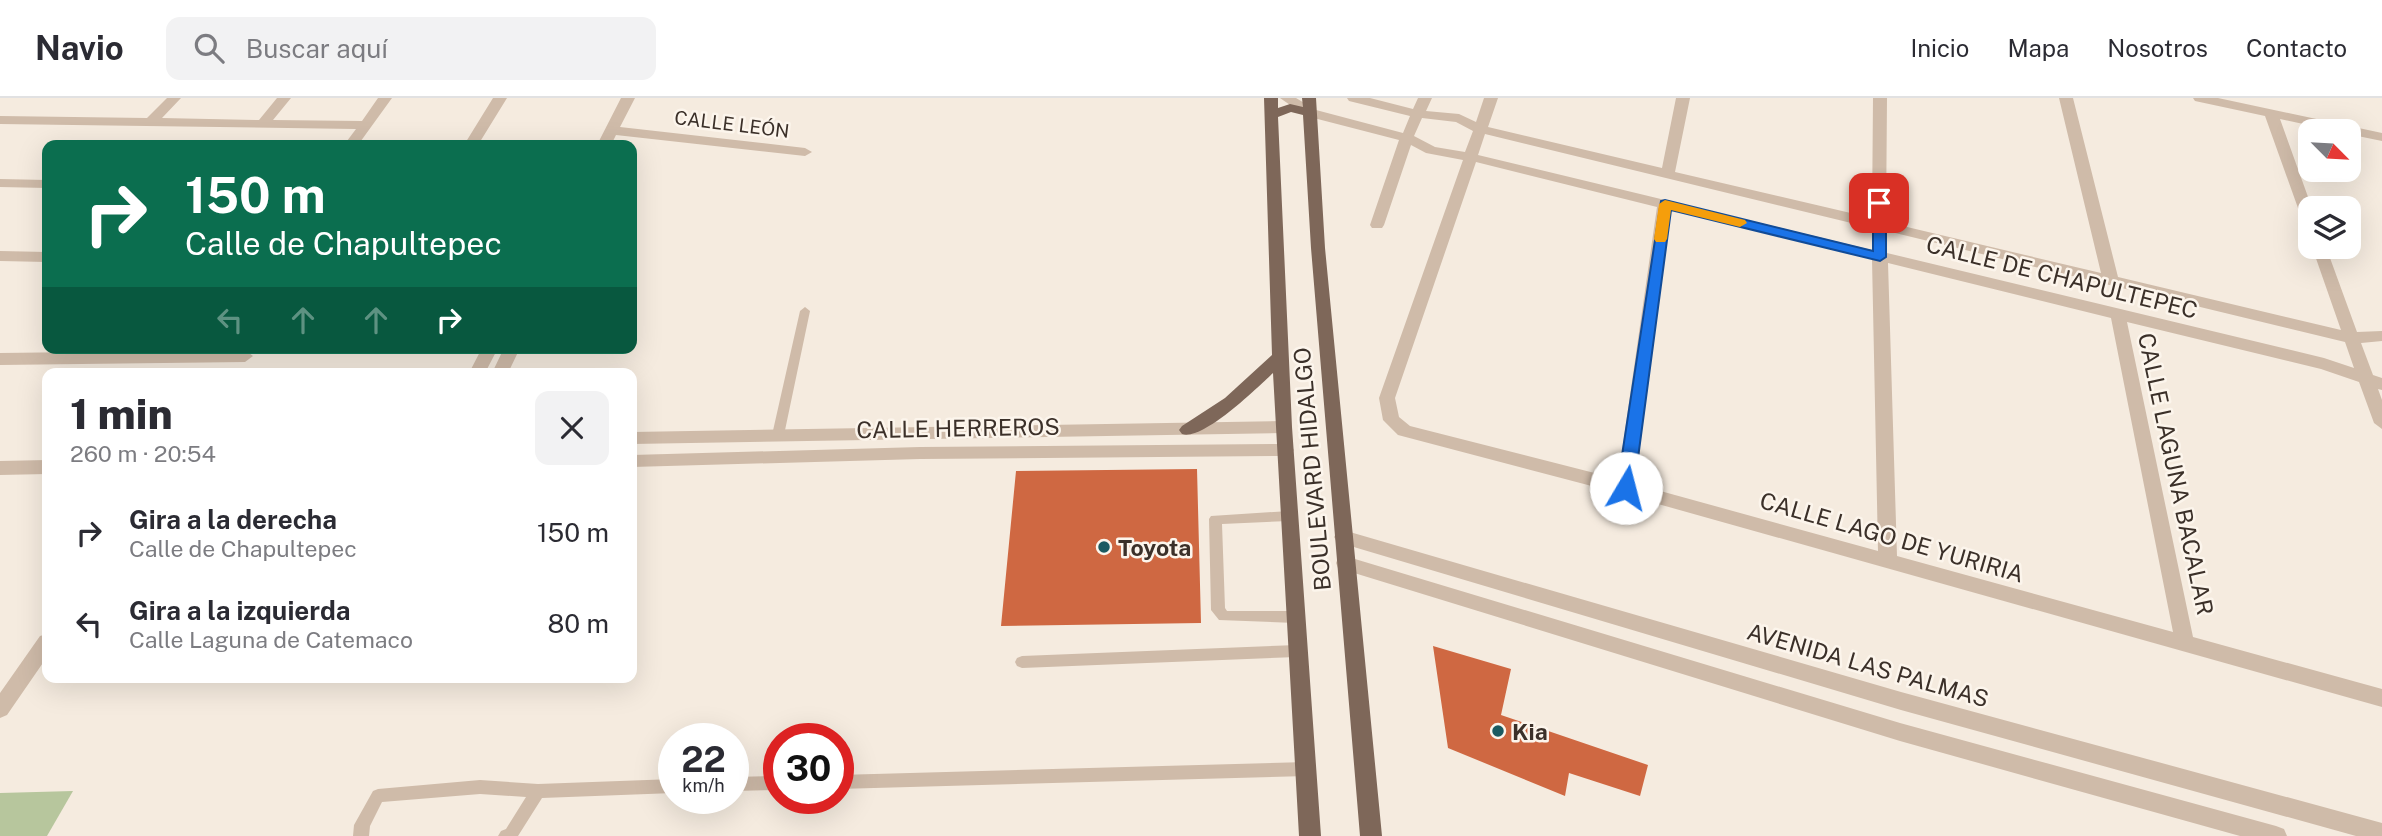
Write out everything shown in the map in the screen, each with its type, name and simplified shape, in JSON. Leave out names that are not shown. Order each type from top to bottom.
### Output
[{"type":"main road","points":[[1271,106],[1310,106]]},
{"type":"main road","name":"BOULEVARD HIDALGO","points":[[1271,106],[1283,427],[1310,836]]},
{"type":"main road","name":"BOULEVARD HIDALGO","points":[[1310,106],[1318,247],[1371,836]]},
{"type":"main road","points":[[1188,430],[1231,402],[1280,358]]},
{"type":"street","points":[[151,122],[174,98]]},
{"type":"street","points":[[262,124],[284,98]]},
{"type":"street","points":[[354,140],[384,98]]},
{"type":"street","points":[[474,140],[500,98]]},
{"type":"street","points":[[607,140],[628,98]]},
{"type":"street","name":"CALLE DE CHAPULTEPEC","points":[[1271,106],[1285,98],[1407,138],[1432,150],[1471,157],[2324,364],[2382,384]]},
{"type":"street","name":"CALLE DE CHAPULTEPEC","points":[[1354,98],[1418,114],[1459,118],[1480,129],[2351,338],[2382,336]]},
{"type":"street","points":[[1377,225],[1407,138],[1425,98]]},
{"type":"street","points":[[1471,157],[1491,98]]},
{"type":"street","points":[[1668,174],[1683,98]]},
{"type":"street","points":[[1880,98],[1879,225],[1888,561]]},
{"type":"street","points":[[2066,98],[2112,281]]},
{"type":"street","points":[[2200,98],[2382,137]]},
{"type":"street","points":[[2271,113],[2301,196]]},
{"type":"street","points":[[0,120],[365,125]]},
{"type":"street","name":"CALLE LEÓN","points":[[612,130],[805,152]]},
{"type":"street","name":"CALLE LAGO DE YURIRIA","points":[[1471,157],[1387,397],[1391,420],[1405,431],[1626,488],[2382,698]]},
{"type":"street","points":[[0,183],[42,184]]},
{"type":"street","points":[[1626,488],[1665,204]]},
{"type":"street","points":[[0,256],[42,257]]},
{"type":"street","points":[[2323,259],[2382,424]]},
{"type":"street","name":"CALLE LAGUNA BACALAR","points":[[2118,314],[2185,644]]},
{"type":"street","points":[[0,359],[246,356],[238,368]]},
{"type":"street","name":"CALLE HERREROS","points":[[637,438],[1283,427]]},
{"type":"street","name":"CALLE HERREROS","points":[[637,461],[920,453],[1285,450]]},
{"type":"street","points":[[0,468],[42,467]]},
{"type":"street","name":"AVENIDA LAS PALMAS","points":[[1343,537],[1901,701],[2382,832]]},
{"type":"street","points":[[1345,563],[1900,732],[2276,836]]},
{"type":"street","points":[[1428,589],[1436,564]]},
{"type":"street","points":[[0,709],[42,649]]},
{"type":"street","points":[[1900,732],[1901,701]]},
{"type":"lane","points":[[778,435],[805,311]]},
{"type":"lane","points":[[1289,516],[1215,519],[1218,610],[1224,617],[1295,618]]},
{"type":"lane","points":[[1022,662],[1297,651]]},
{"type":"lane","points":[[854,782],[1307,769]]},
{"type":"lane","points":[[361,836],[362,825],[378,796],[481,787],[538,791],[658,787]]},
{"type":"lane","points":[[506,836],[511,834],[538,791]]},
{"type":"green space","points":[[73,791],[47,836],[0,836],[0,793]]},
{"type":"building","name":"Toyota","points":[[1197,469],[1201,623],[1001,626],[1016,471]]},
{"type":"building","name":"Kia","points":[[1433,646],[1511,669],[1501,715],[1648,765],[1640,796],[1569,773],[1565,796],[1448,748]]},
{"type":"slow traffic","points":[[1660,239],[1665,204],[1740,223]]},
{"type":"place","name":"Toyota","points":[[1104,547]]},
{"type":"place","name":"Kia","points":[[1498,731]]},
{"type":"route","points":[[1626,488],[1665,204],[1880,257],[1879,203]]}]
